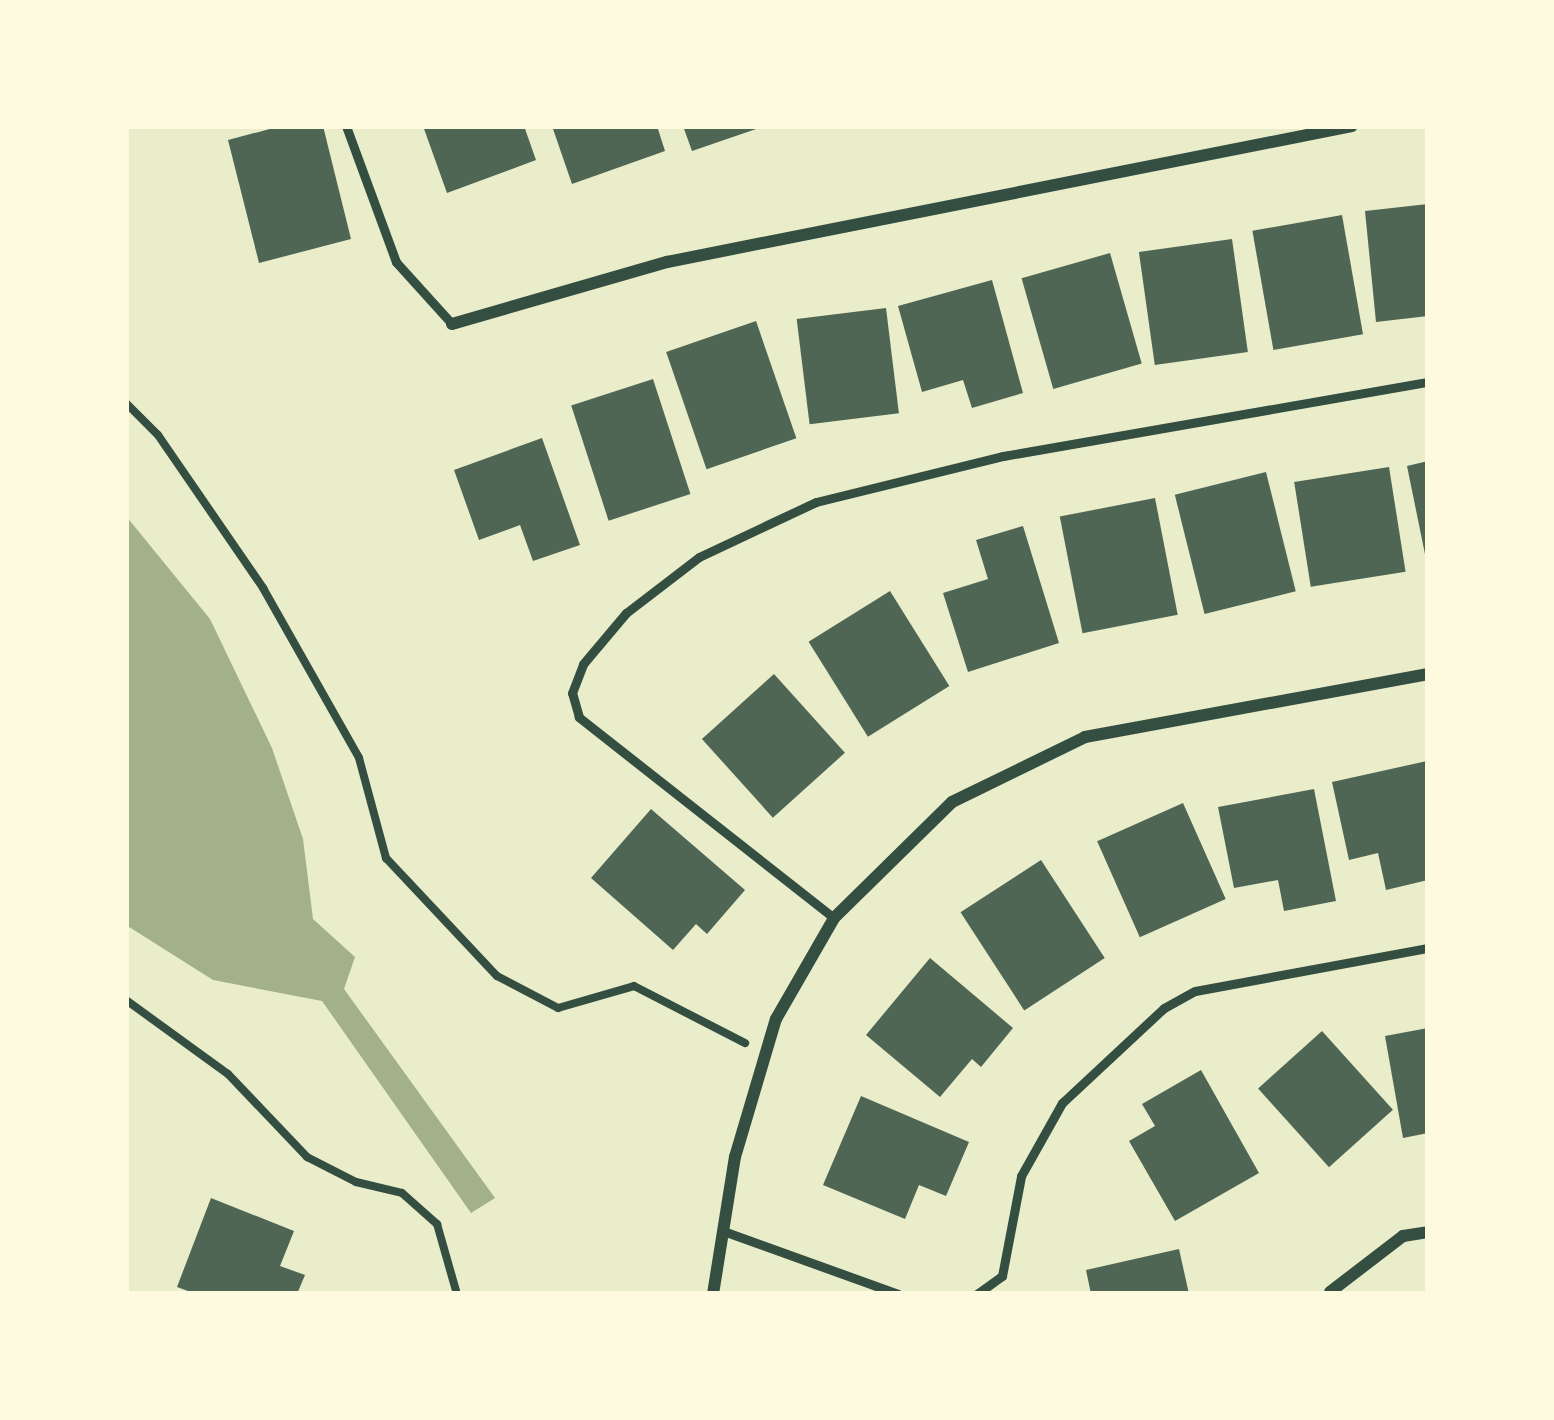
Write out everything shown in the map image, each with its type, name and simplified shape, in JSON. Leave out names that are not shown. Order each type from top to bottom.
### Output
[{"type":"street","points":[[452,324],[667,262],[1352,126]]},
{"type":"street","points":[[713,1294],[735,1157],[776,1019],[834,918],[952,802],[1085,737],[1428,674]]},
{"type":"street","points":[[1330,1292],[1403,1236],[1428,1232]]},
{"type":"lane","points":[[346,126],[396,262],[452,324]]},
{"type":"lane","points":[[834,918],[579,717],[572,693],[583,664],[626,613],[699,557],[816,502],[1026,452],[1428,382]]},
{"type":"lane","points":[[977,1294],[1003,1276],[1021,1176],[1062,1103],[1132,1033],[1195,991],[1428,948]]},
{"type":"lane","points":[[726,1232],[898,1294]]},
{"type":"path","points":[[126,403],[158,434],[263,588],[358,758],[386,858],[497,976],[558,1007],[634,986],[765,1054]]},
{"type":"path","points":[[126,1000],[228,1074],[307,1156],[356,1182],[402,1193],[437,1224],[458,1294]]},
{"type":"shaded area","points":[[126,516],[210,619],[272,748],[303,839],[313,919],[355,957],[344,989],[495,1198],[471,1213],[322,1001],[213,980],[126,925]]},
{"type":"building","points":[[281,126],[323,126],[351,239],[259,263],[228,140]]},
{"type":"building","points":[[423,126],[524,126],[536,160],[447,193]]},
{"type":"building","points":[[552,126],[657,126],[665,151],[572,184]]},
{"type":"building","points":[[683,126],[762,126],[762,127],[692,151]]},
{"type":"building","points":[[1428,204],[1428,316],[1376,322],[1365,211]]},
{"type":"building","points":[[1342,215],[1363,334],[1273,350],[1252,231]]},
{"type":"building","points":[[1232,239],[1248,352],[1155,365],[1139,252]]},
{"type":"building","points":[[1110,253],[1142,364],[1053,389],[1022,278]]},
{"type":"building","points":[[992,280],[1023,393],[972,408],[963,380],[922,392],[898,306]]},
{"type":"building","points":[[886,308],[899,413],[810,424],[797,319]]},
{"type":"building","points":[[756,321],[796,438],[707,469],[666,352]]},
{"type":"building","points":[[653,379],[690,494],[609,521],[571,406]]},
{"type":"building","points":[[542,438],[580,545],[533,561],[520,525],[479,540],[454,470]]},
{"type":"building","points":[[1428,461],[1428,558],[1426,559],[1407,466]]},
{"type":"building","points":[[1389,467],[1406,572],[1311,587],[1294,482]]},
{"type":"building","points":[[1266,472],[1296,591],[1205,614],[1175,495]]},
{"type":"building","points":[[1155,498],[1178,615],[1082,633],[1060,517]]},
{"type":"building","points":[[1023,526],[1059,643],[968,672],[943,593],[988,579],[976,540]]},
{"type":"building","points":[[890,591],[949,686],[868,737],[809,642]]},
{"type":"building","points":[[774,674],[845,753],[773,818],[702,739]]},
{"type":"building","points":[[1427,761],[1428,880],[1386,890],[1378,853],[1349,860],[1332,782]]},
{"type":"building","points":[[1314,789],[1336,901],[1284,911],[1278,880],[1234,888],[1218,807]]},
{"type":"building","points":[[1183,803],[1226,899],[1140,937],[1097,841]]},
{"type":"building","points":[[651,809],[745,890],[707,934],[696,924],[673,950],[591,878]]},
{"type":"building","points":[[1041,860],[1105,958],[1024,1010],[960,912]]},
{"type":"building","points":[[930,958],[1013,1028],[981,1067],[972,1059],[940,1097],[866,1035]]},
{"type":"building","points":[[1428,1028],[1428,1133],[1403,1138],[1385,1036]]},
{"type":"building","points":[[1322,1031],[1393,1110],[1329,1167],[1258,1089]]},
{"type":"building","points":[[1201,1070],[1259,1173],[1175,1221],[1129,1141],[1155,1126],[1142,1104]]},
{"type":"building","points":[[861,1096],[969,1142],[946,1196],[919,1185],[905,1219],[823,1185]]},
{"type":"building","points":[[211,1198],[294,1231],[280,1266],[305,1275],[297,1294],[196,1294],[177,1287]]},
{"type":"building","points":[[1179,1249],[1189,1294],[1091,1294],[1086,1270]]}]
